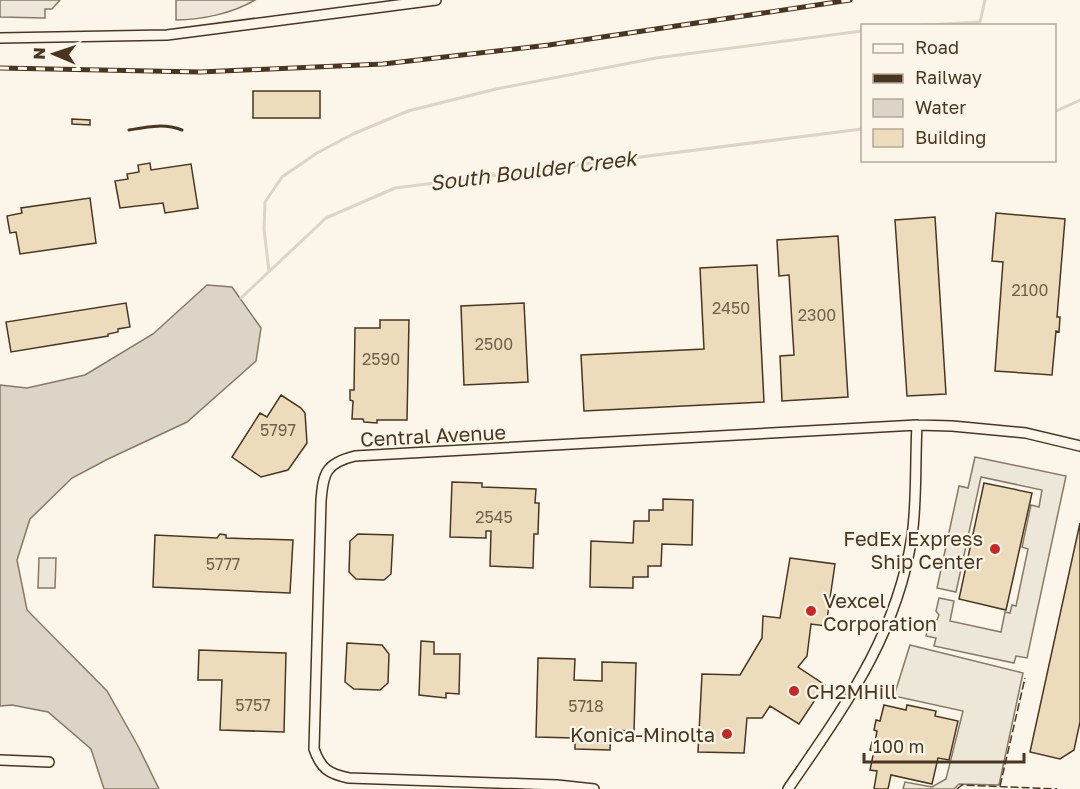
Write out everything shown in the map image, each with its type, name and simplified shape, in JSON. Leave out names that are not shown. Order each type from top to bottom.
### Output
[{"type":"street","points":[[0,38],[167,35],[436,0]]},
{"type":"street","points":[[788,789],[851,696],[893,614],[905,574],[913,533],[917,425]]},
{"type":"street","name":"Central Avenue","points":[[594,789],[557,785],[349,778],[332,774],[319,763],[315,749],[321,501],[324,478],[331,465],[338,460],[355,456],[917,425],[1026,433],[1080,446]]},
{"type":"street","points":[[0,760],[49,762]]},
{"type":"shaded area","points":[[0,0],[60,0],[52,9],[45,9],[45,18],[0,17]]},
{"type":"shaded area","points":[[176,0],[255,0],[217,15],[176,20]]},
{"type":"shaded area","points":[[975,457],[1066,476],[1027,658],[1016,656],[1014,663],[934,646],[936,638],[926,636],[929,619],[937,620],[939,615],[936,611],[939,598],[954,601],[950,621],[1001,632],[1005,612],[1010,613],[1012,605],[1016,606],[1028,549],[1022,547],[1031,505],[1039,507],[1042,490],[981,477],[956,592],[937,588],[959,486],[968,488]]},
{"type":"shaded area","points":[[39,558],[56,558],[55,588],[38,588]]},
{"type":"shaded area","points":[[910,645],[1023,673],[999,785],[959,784],[954,789],[903,789],[905,782],[932,787],[946,779],[963,711],[894,696]]},
{"type":"water","points":[[207,285],[232,287],[261,328],[256,361],[187,422],[72,478],[30,519],[17,560],[27,610],[107,691],[159,789],[104,789],[91,749],[48,712],[12,705],[0,706],[0,385],[27,388],[85,375],[153,334]]},
{"type":"building","points":[[253,91],[320,91],[320,118],[253,118]]},
{"type":"building","points":[[72,119],[90,120],[90,125],[72,124]]},
{"type":"building","points":[[150,163],[151,170],[191,164],[198,208],[165,213],[163,203],[120,208],[115,181],[128,179],[127,174],[139,172],[138,165]]},
{"type":"building","points":[[90,198],[96,243],[20,254],[16,232],[10,233],[7,216],[22,213],[21,208]]},
{"type":"building","points":[[996,213],[1065,219],[1057,317],[1060,317],[1059,332],[1056,331],[1052,375],[995,371],[1003,262],[992,261]]},
{"type":"building","points":[[935,217],[946,394],[907,396],[895,220]]},
{"type":"building","points":[[838,236],[848,397],[782,401],[780,356],[794,355],[789,275],[779,276],[777,240]]},
{"type":"building","points":[[757,265],[764,402],[584,411],[581,355],[704,349],[700,268]]},
{"type":"building","points":[[126,303],[130,327],[118,329],[118,332],[108,334],[108,336],[11,352],[6,322]]},
{"type":"building","points":[[524,303],[528,382],[464,385],[461,306]]},
{"type":"building","points":[[380,320],[409,320],[407,420],[377,420],[377,423],[352,419],[353,401],[350,400],[350,390],[354,390],[355,328],[380,328]]},
{"type":"building","points":[[281,395],[305,413],[307,443],[288,470],[261,477],[232,457],[260,413],[267,417]]},
{"type":"building","points":[[452,482],[482,483],[482,487],[536,489],[535,503],[539,503],[538,534],[534,534],[533,568],[490,566],[491,531],[486,531],[486,538],[450,537]]},
{"type":"building","points":[[984,483],[1032,493],[1006,610],[959,599]]},
{"type":"building","points":[[663,499],[693,500],[692,545],[662,544],[661,566],[648,566],[648,577],[633,577],[633,588],[590,587],[591,541],[633,543],[634,521],[649,521],[649,510],[663,510]]},
{"type":"building","points":[[1080,523],[1080,722],[1074,750],[1060,759],[1030,752]]},
{"type":"building","points":[[220,534],[226,535],[226,538],[293,540],[290,593],[153,587],[155,535],[217,538]]},
{"type":"building","points":[[358,534],[393,535],[391,574],[384,580],[356,579],[349,572],[350,541]]},
{"type":"building","points":[[790,558],[835,564],[826,626],[811,624],[807,656],[798,667],[825,685],[799,724],[770,706],[762,718],[747,718],[744,753],[698,752],[702,674],[740,675],[762,638],[763,616],[780,618]]},
{"type":"building","points":[[421,641],[434,642],[434,654],[460,654],[459,694],[446,693],[446,698],[419,695]]},
{"type":"building","points":[[347,643],[382,645],[389,654],[388,683],[380,690],[354,689],[345,682]]},
{"type":"building","points":[[199,650],[286,653],[284,732],[220,730],[222,680],[198,680]]},
{"type":"building","points":[[538,658],[575,659],[574,680],[602,681],[602,662],[636,663],[634,731],[611,730],[610,750],[575,749],[575,738],[536,737]]},
{"type":"building","points":[[884,705],[906,710],[907,705],[936,711],[935,716],[958,721],[949,760],[938,758],[932,784],[891,775],[888,789],[874,789],[877,771],[870,770],[874,751],[870,750],[872,742],[875,742],[876,720],[880,721]]},
{"type":"waterway","points":[[944,24],[980,22],[985,0]]},
{"type":"waterway","points":[[269,271],[264,229],[265,202],[282,177],[317,153],[353,134],[408,111],[496,89],[656,58],[861,31]]},
{"type":"waterway","name":"South Boulder Creek","points":[[1056,111],[1080,100]]},
{"type":"waterway","name":"South Boulder Creek","points":[[241,298],[326,218],[395,188],[861,129]]},
{"type":"railway","points":[[0,68],[200,72],[383,64],[549,45],[850,0]]},
{"type":"fence","points":[[1000,786],[1025,678]]},
{"type":"fence","points":[[957,789],[962,785],[1057,789]]},
{"type":"wall","points":[[129,130],[162,126],[182,130]]},
{"type":"place","name":"FedEx Express Ship Center","points":[[995,549]]},
{"type":"place","name":"Vexcel Corporation","points":[[811,611]]},
{"type":"place","name":"CH2MHill","points":[[794,691]]},
{"type":"place","name":"Konica-Minolta","points":[[727,734]]}]
